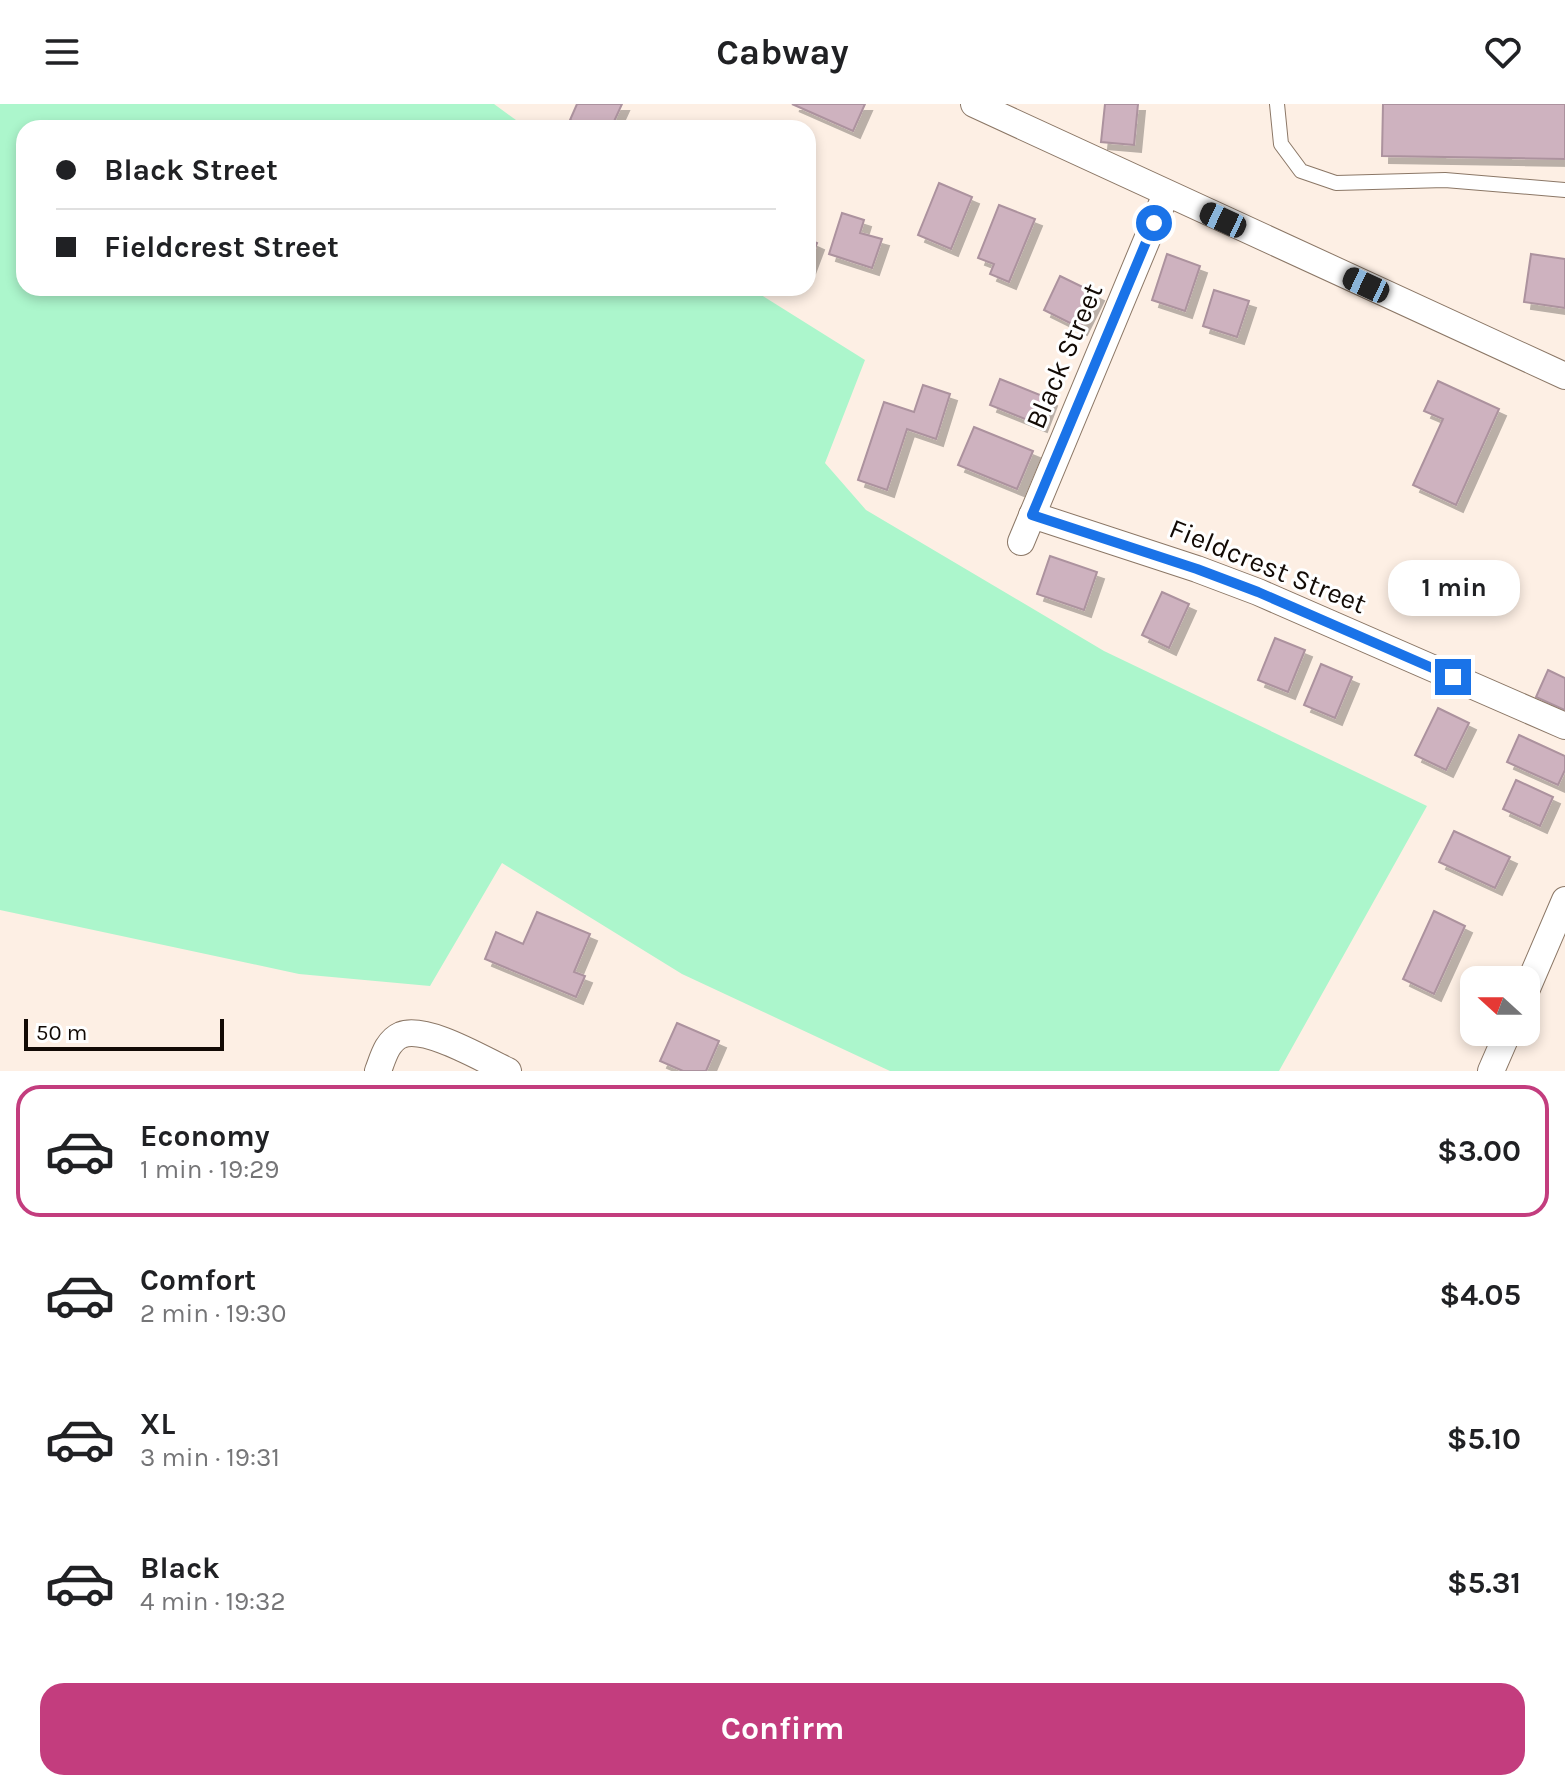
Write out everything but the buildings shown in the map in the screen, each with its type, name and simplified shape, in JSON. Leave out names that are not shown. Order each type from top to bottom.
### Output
[{"type":"street","points":[[986,107],[1166,194],[1565,376]]},
{"type":"street","name":"Black Street","points":[[1021,542],[1166,194]]},
{"type":"street","name":"Fieldcrest Street","points":[[1032,515],[1258,592],[1565,726]]},
{"type":"street","points":[[1537,966],[1565,900]]},
{"type":"street","points":[[383,1059],[400,1035],[418,1032],[508,1071]]},
{"type":"street","points":[[1491,1071],[1502,1046]]},
{"type":"lane","points":[[1277,104],[1281,144],[1301,171],[1336,183],[1445,180],[1565,190]]},
{"type":"green space","points":[[0,104],[494,104],[516,120],[16,120],[16,296],[763,296],[865,360],[825,463],[866,510],[1104,651],[1427,806],[1279,1071],[890,1071],[682,974],[502,863],[430,986],[299,974],[0,910]]},
{"type":"route","points":[[1154,223],[1032,515],[1258,592],[1453,677]]}]
